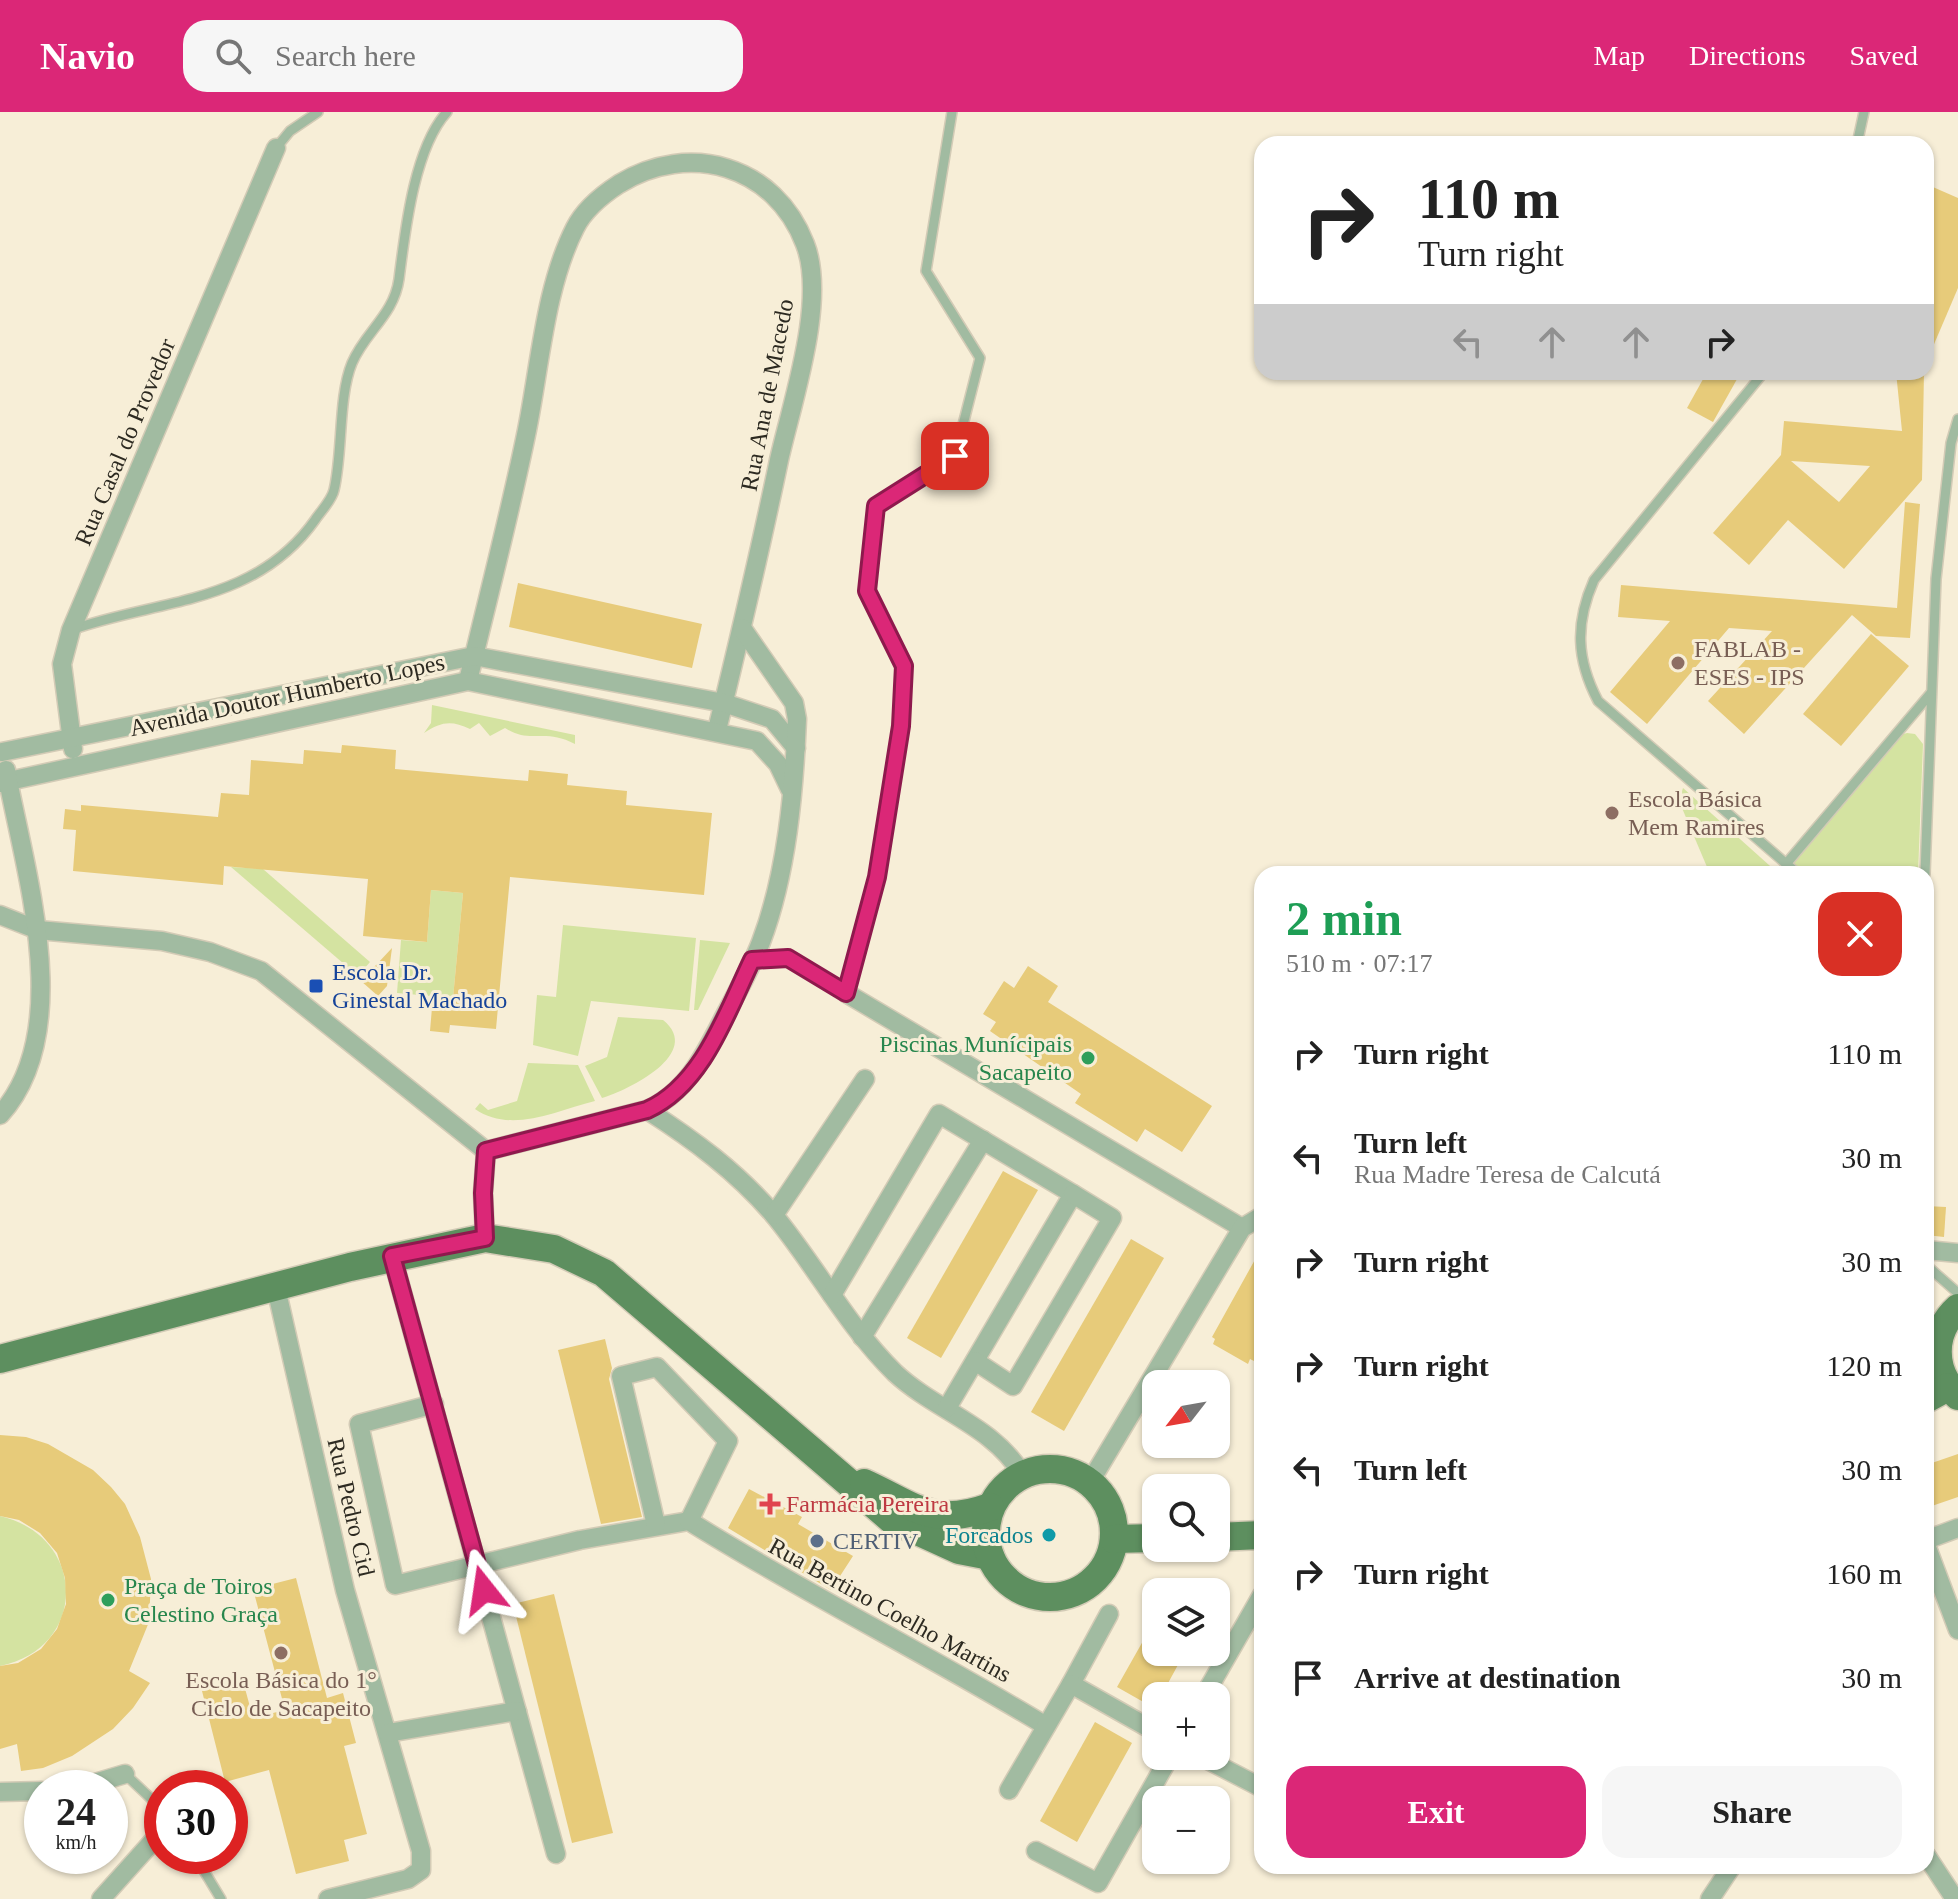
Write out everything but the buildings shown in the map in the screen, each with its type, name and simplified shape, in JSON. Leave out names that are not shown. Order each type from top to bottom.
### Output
[{"type":"main road","points":[[0,1359],[392,1256],[485,1238],[554,1249],[604,1273],[891,1519],[959,1550],[990,1556]]},
{"type":"main road","points":[[1944,1394],[1938,1337],[1947,1318],[1958,1308]]},
{"type":"main road","points":[[1045,1468],[1069,1471],[1090,1482],[1104,1498],[1113,1518],[1114,1539],[1108,1560],[1096,1578],[1079,1590],[1059,1596],[1037,1596],[1017,1588],[1001,1574],[990,1556],[985,1531],[990,1507],[1003,1487],[1022,1474],[1045,1468]]},
{"type":"main road","points":[[841,1473],[929,1516],[966,1516],[990,1507]]},
{"type":"main road","points":[[1230,1536],[1254,1535]]},
{"type":"main road","points":[[1114,1539],[1142,1538]]},
{"type":"street","name":"Rua Casal do Provedor","points":[[76,763],[62,664],[71,630],[276,148]]},
{"type":"street","name":"Rua Ana de Macedo","points":[[468,681],[510,511],[547,317],[575,229],[597,201],[645,170],[700,161],[725,167],[765,188],[797,226],[808,254],[813,279],[800,370],[717,730]]},
{"type":"street","points":[[486,1151],[647,1110],[667,1101],[683,1086],[713,1038],[752,960],[775,894],[796,748],[794,703],[742,628]]},
{"type":"street","points":[[0,1115],[26,1073],[33,1048],[40,994],[38,930],[4,781],[1,746],[71,738],[474,656],[724,703],[772,719],[796,748]]},
{"type":"street","name":"Avenida Doutor Humberto Lopes","points":[[4,781],[76,763],[468,681],[717,730],[757,741],[778,764],[790,789]]},
{"type":"street","points":[[0,915],[38,930],[162,941],[210,952],[261,971],[486,1151]]},
{"type":"street","points":[[846,993],[1242,1228]]},
{"type":"street","points":[[774,1215],[865,1079]]},
{"type":"street","points":[[647,1110],[709,1152],[774,1215],[862,1337],[898,1375],[997,1441],[1022,1474]]},
{"type":"street","points":[[832,1295],[939,1114],[1112,1218],[1013,1386],[975,1361]]},
{"type":"street","points":[[862,1337],[983,1140]]},
{"type":"street","points":[[485,1238],[483,1193],[486,1151]]},
{"type":"street","points":[[947,1408],[1073,1194]]},
{"type":"street","points":[[1090,1482],[1242,1228],[1254,1221]]},
{"type":"street","points":[[1934,1251],[1958,1253]]},
{"type":"street","points":[[392,1256],[556,1854]]},
{"type":"street","name":"Rua Pedro Cid","points":[[276,1288],[345,1590],[421,1851],[421,1870],[408,1879],[328,1899]]},
{"type":"street","points":[[434,1404],[359,1424],[395,1585],[656,1525],[689,1521],[728,1441],[657,1367],[621,1376],[656,1525]]},
{"type":"street","name":"Rua Bertino Coelho Martins","points":[[689,1521],[770,1572],[885,1633],[1046,1726]]},
{"type":"street","points":[[1934,1538],[1958,1528]]},
{"type":"street","points":[[1934,1564],[1958,1630]]},
{"type":"street","points":[[1212,1682],[1254,1609]]},
{"type":"street","points":[[1009,1790],[1109,1614]]},
{"type":"street","points":[[1071,1684],[1142,1724]]},
{"type":"street","points":[[388,1733],[517,1711]]},
{"type":"street","points":[[1036,1851],[1098,1883],[1162,1770]]},
{"type":"street","points":[[1227,1770],[1254,1784]]},
{"type":"street","points":[[0,1792],[24,1791]]},
{"type":"street","points":[[101,1899],[144,1851]]},
{"type":"street","points":[[1934,1867],[1955,1899]]},
{"type":"street","points":[[1710,1899],[1727,1874]]},
{"type":"lane","points":[[276,148],[290,131],[318,112]]},
{"type":"lane","points":[[71,630],[183,604],[247,578],[301,539],[334,493],[352,363],[388,313],[398,284],[406,216],[436,124],[447,112]]},
{"type":"lane","points":[[752,960],[788,958],[846,993],[877,877],[902,711],[904,666],[867,591],[876,506],[955,456],[980,358],[926,271],[952,112]]},
{"type":"lane","points":[[1859,136],[1864,112]]},
{"type":"lane","points":[[1757,380],[1594,580],[1583,604],[1578,632],[1587,680],[1598,701],[1788,866]]},
{"type":"lane","points":[[1925,866],[1937,565],[1951,443],[1958,419]]},
{"type":"lane","points":[[1786,864],[1932,692]]},
{"type":"lane","points":[[1934,1272],[1958,1293]]},
{"type":"lane","points":[[1934,1328],[1938,1337]]},
{"type":"lane","points":[[128,1777],[144,1792]]},
{"type":"lane","points":[[206,1874],[221,1899]]},
{"type":"green space","points":[[432,705],[575,735],[575,744],[554,737],[522,735],[505,728],[490,736],[479,723],[470,729],[446,724],[424,733],[431,723]]},
{"type":"green space","points":[[1915,734],[1923,744],[1918,866],[1793,866],[1791,864],[1900,735]]},
{"type":"green space","points":[[1683,788],[1770,866],[1707,866],[1679,801]]},
{"type":"green space","points":[[231,867],[263,869],[370,962],[358,976]]},
{"type":"green space","points":[[431,890],[463,893],[453,998],[397,993],[401,940],[427,942]]},
{"type":"green space","points":[[563,925],[696,938],[689,1011],[591,1001],[578,1056],[533,1045],[537,995],[556,997]]},
{"type":"green space","points":[[700,940],[730,943],[698,1010],[694,1010]]},
{"type":"green space","points":[[618,1017],[663,1020],[673,1032],[675,1045],[669,1057],[644,1079],[602,1098],[585,1066],[607,1057]]},
{"type":"green space","points":[[528,1063],[578,1065],[595,1101],[549,1115],[518,1120],[503,1120],[475,1109],[480,1103],[488,1110],[517,1101]]},
{"type":"green space","points":[[0,1516],[29,1527],[49,1545],[62,1568],[66,1592],[62,1616],[50,1638],[29,1655],[0,1666]]},
{"type":"place","name":"FABLAB - ESES - IPS","points":[[1678,663]]},
{"type":"place","name":"Escola Básica Mem Ramires","points":[[1612,813]]},
{"type":"place","name":"Escola Dr. Ginestal Machado","points":[[316,986]]},
{"type":"place","name":"Piscinas Munícipais Sacapeito","points":[[1088,1058]]},
{"type":"place","name":"Farmácia Pereira","points":[[770,1504]]},
{"type":"place","name":"Forcados","points":[[1049,1535]]},
{"type":"place","name":"CERTIV","points":[[817,1541]]},
{"type":"place","name":"Praça de Toiros Celestino Graça","points":[[108,1600]]},
{"type":"place","name":"Escola Básica do 1° Ciclo de Sacapeito","points":[[281,1653]]},
{"type":"route","points":[[484,1590],[392,1256],[485,1238],[483,1193],[486,1151],[647,1110],[667,1101],[683,1086],[713,1038],[752,960],[788,958],[846,993],[877,877],[901,726],[904,666],[867,591],[876,506],[955,456]]}]
